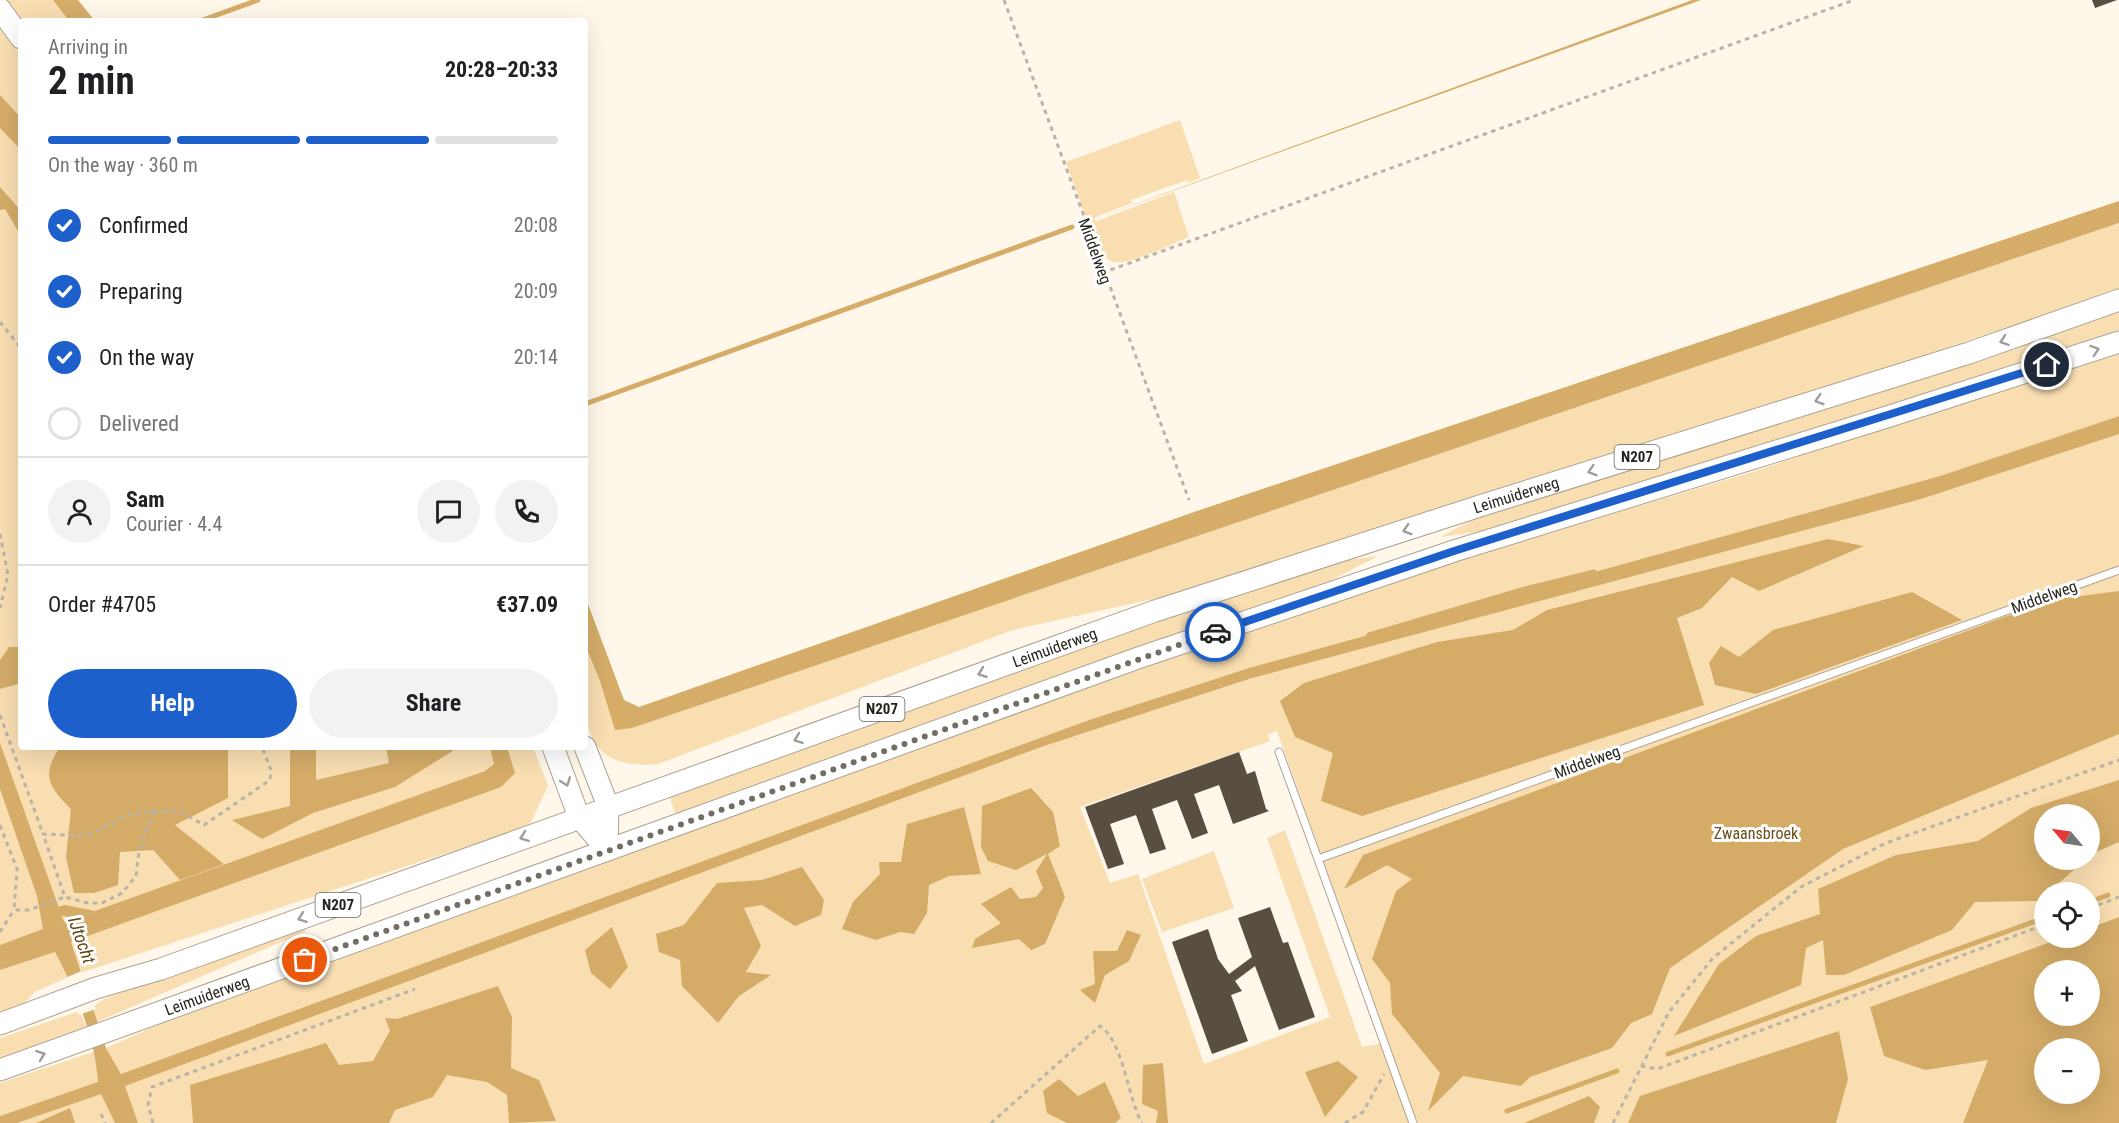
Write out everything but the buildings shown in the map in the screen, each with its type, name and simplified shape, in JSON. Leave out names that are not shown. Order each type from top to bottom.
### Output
[{"type":"main road","points":[[0,9],[18,34]]},
{"type":"main road","name":"Leimuiderweg","points":[[0,1024],[96,988],[161,969],[608,806],[1155,611],[1486,504],[1969,353],[2119,300]]},
{"type":"main road","name":"Leimuiderweg","points":[[0,1070],[1127,662],[1443,555],[1878,420],[2119,342]]},
{"type":"main road","points":[[554,750],[579,817],[607,850]]},
{"type":"main road","points":[[586,750],[608,806],[607,850]]},
{"type":"lane","name":"Middelweg","points":[[1318,859],[2119,570]]},
{"type":"lane","points":[[1279,752],[1413,1123]]},
{"type":"path","name":"Middelweg","points":[[1004,0],[1102,273],[1189,500]]},
{"type":"path","points":[[1102,273],[1854,0]]},
{"type":"path","points":[[0,322],[18,344]]},
{"type":"path","points":[[0,534],[8,575],[0,608]]},
{"type":"path","points":[[0,715],[65,897]]},
{"type":"path","points":[[43,834],[87,836],[134,812],[179,811],[204,825],[270,780],[271,770],[263,750]]},
{"type":"path","points":[[1613,1123],[1669,1012],[1713,958],[1801,887],[1886,843],[2119,760]]},
{"type":"path","points":[[14,910],[29,910],[65,897],[88,903],[102,903],[122,893],[136,876],[139,851],[154,811]]},
{"type":"path","points":[[0,825],[17,869],[14,910],[0,932]]},
{"type":"path","points":[[2100,904],[2119,897]]},
{"type":"path","points":[[1640,1066],[1657,1069],[2034,929]]},
{"type":"path","points":[[153,1123],[148,1104],[152,1087],[415,989]]},
{"type":"path","points":[[991,1123],[1100,1026],[1107,1031],[1116,1048],[1136,1112],[1142,1123]]},
{"type":"path","points":[[1345,1123],[1363,1112],[1391,1062]]},
{"type":"path","points":[[101,1114],[105,1123]]},
{"type":"green space","points":[[5,0],[53,0],[67,18],[18,18]]},
{"type":"green space","points":[[0,27],[18,51],[18,750],[534,750],[548,786],[529,826],[80,973],[67,932],[0,956]]},
{"type":"green space","points":[[1180,120],[1200,178],[1188,183],[1187,180],[1131,200],[1132,203],[1094,219],[1097,221],[1174,192],[1189,237],[1131,260],[1115,262],[1109,260],[1103,254],[1100,245],[1096,246],[1066,162]]},
{"type":"green space","points":[[0,187],[18,208],[18,231],[5,209],[0,210]]},
{"type":"green space","points":[[2119,223],[2119,290],[1818,391],[1483,493],[1176,594],[1013,630],[658,764],[630,764],[610,757],[597,746],[588,725],[588,652],[600,681],[632,728]]},
{"type":"green space","points":[[2119,309],[2119,330],[1915,399],[1492,530],[1440,537],[1489,511]]},
{"type":"green space","points":[[2119,350],[2119,416],[1940,476],[1249,668],[1089,720],[121,1074],[106,1048],[160,1024],[625,853],[1382,583],[1749,473]]},
{"type":"green space","name":"Zwaansbroek","points":[[2119,426],[2119,1123],[0,1123],[1245,672],[1248,679],[1926,489]],"holes":[[[1277,731],[1388,1042],[1362,1047],[1285,830],[1267,838],[1330,1017],[1204,1064],[1138,874],[1110,883],[1080,807],[1270,741],[1268,735]]]},
{"type":"green space","points":[[1828,539],[1864,546],[1759,591],[1732,577],[1702,608],[1677,618],[1704,705],[1362,816],[1321,801],[1333,753],[1295,737],[1280,701],[1304,683],[1437,642],[1513,630],[1547,610]]},
{"type":"green space","points":[[1378,556],[1330,581],[676,816],[669,795],[1136,627],[1327,563]]},
{"type":"green space","points":[[2119,591],[2119,734],[1843,849],[1670,968],[1652,1014],[1631,1023],[1612,1048],[1530,1077],[1521,1086],[1463,1076],[1428,1111],[1440,1073],[1392,1014],[1390,983],[1372,959],[1396,891],[1412,879],[1387,865],[1344,889],[1363,855],[2050,600]]},
{"type":"green space","points":[[1912,592],[1962,620],[1756,694],[1715,685],[1709,663],[1721,646],[1739,657],[1773,630]]},
{"type":"green space","points":[[9,647],[18,647],[18,684],[0,689],[0,660]]},
{"type":"green space","points":[[58,750],[228,750],[228,798],[175,825],[224,864],[180,880],[153,850],[120,852],[118,885],[94,893],[74,893],[66,857],[71,809],[52,787],[49,773]]},
{"type":"green space","points":[[290,750],[316,750],[316,780],[389,763],[387,750],[454,750],[395,787],[313,813],[262,839],[232,820],[290,806]]},
{"type":"green space","points":[[2119,780],[2119,842],[2100,851],[2100,804],[2044,804]]},
{"type":"green space","points":[[1031,788],[1053,812],[1060,846],[1048,854],[1065,897],[1045,944],[1031,950],[1019,939],[972,948],[975,939],[1001,923],[981,904],[1011,887],[1020,899],[1036,897],[1043,888],[1036,871],[1047,854],[1016,870],[988,861],[981,847],[982,806]]},
{"type":"green space","points":[[964,807],[981,874],[949,876],[929,885],[927,913],[914,934],[900,932],[876,940],[842,929],[853,902],[880,874],[879,862],[901,862],[907,824]]},
{"type":"green space","points":[[2034,807],[2034,870],[2074,870],[2060,882],[2034,882],[2034,901],[1975,902],[1952,930],[1844,975],[1826,975],[1823,940],[1806,948],[1801,985],[1674,1036],[1719,964],[1756,936],[1820,914],[1818,889],[1896,855],[1978,841]]},
{"type":"green space","points":[[1214,851],[1234,908],[1162,932],[1142,879]]},
{"type":"green space","points":[[802,867],[824,900],[821,915],[795,926],[762,905],[744,908],[761,946],[746,972],[771,975],[739,996],[718,1023],[682,986],[680,960],[659,952],[656,934],[684,925],[717,883],[762,880]]},
{"type":"green space","points":[[65,905],[95,911],[73,919],[61,915],[58,907]]},
{"type":"green space","points":[[2119,917],[2119,1123],[1963,1123],[1988,1060],[1925,1070],[1884,1056],[1870,1007],[2034,948],[2100,948],[2100,924]]},
{"type":"green space","points":[[303,926],[306,931],[97,1022],[92,1007],[106,998]]},
{"type":"green space","points":[[612,927],[628,967],[610,989],[591,973],[585,950]]},
{"type":"green space","points":[[1127,930],[1141,935],[1129,961],[1105,975],[1095,1003],[1080,990],[1095,984],[1093,951],[1117,951]]},
{"type":"green space","points":[[55,952],[68,977],[35,992],[18,1010],[0,1017],[0,970]]},
{"type":"green space","points":[[498,986],[512,1017],[511,1068],[539,1080],[556,1121],[509,1123],[507,1095],[487,1082],[447,1075],[433,1097],[395,1110],[389,1123],[193,1123],[190,1085],[326,1043],[339,1065],[373,1061],[390,1031],[385,1018],[397,1019]]},
{"type":"green space","points":[[80,1011],[87,1029],[0,1061],[0,1038]]},
{"type":"green space","points":[[1839,1031],[1848,1079],[1836,1123],[1628,1123],[1640,1096]]},
{"type":"green space","points":[[96,1051],[98,1083],[0,1116],[0,1083]]},
{"type":"green space","points":[[1338,1061],[1358,1077],[1325,1117],[1305,1072]]},
{"type":"green space","points":[[1163,1063],[1168,1123],[1156,1123],[1158,1111],[1142,1104],[1143,1065]]},
{"type":"green space","points":[[1059,1079],[1078,1096],[1105,1082],[1121,1118],[1115,1123],[1067,1123],[1047,1113],[1043,1091]]},
{"type":"green space","points":[[1589,1096],[1600,1107],[1594,1123],[1524,1123]]},
{"type":"green space","points":[[70,1108],[75,1123],[36,1123]]},
{"type":"shaded area","points":[[53,0],[78,0],[93,18],[67,18]]},
{"type":"shaded area","points":[[1692,0],[1701,0],[1095,219]]},
{"type":"shaded area","points":[[0,95],[18,115],[18,147],[0,128]]},
{"type":"shaded area","points":[[2119,201],[2119,223],[632,728],[615,730],[600,681],[588,652],[588,604],[624,700],[639,707],[1197,511]]},
{"type":"shaded area","points":[[2119,416],[2119,434],[1921,499],[1252,678],[1044,746],[125,1086],[138,1123],[115,1123],[101,1094],[17,1123],[0,1123],[0,1116],[98,1082],[89,1032],[55,952],[0,970],[0,945],[43,929],[37,896],[0,789],[0,743],[64,922],[485,771],[494,764],[491,750],[508,750],[515,773],[501,787],[71,942],[106,1048],[121,1074],[1089,720],[1249,668],[1940,476]]},
{"type":"pier","points":[[82,971],[96,1009],[78,1015],[65,978]]},
{"type":"waterway","points":[[208,18],[258,0]]},
{"type":"waterway","points":[[588,403],[1072,227]]},
{"type":"waterway","points":[[1369,635],[1525,589],[1594,572]]},
{"type":"waterway","points":[[2100,898],[2108,895]]},
{"type":"waterway","points":[[1668,1054],[2034,922]]},
{"type":"waterway","points":[[1507,1111],[1617,1071]]},
{"type":"way so far","points":[[305,960],[1215,632]]},
{"type":"route","points":[[1215,632],[1454,551],[2047,365]]},
{"type":"water label","name":"IJtocht","points":[[82,940]]}]
